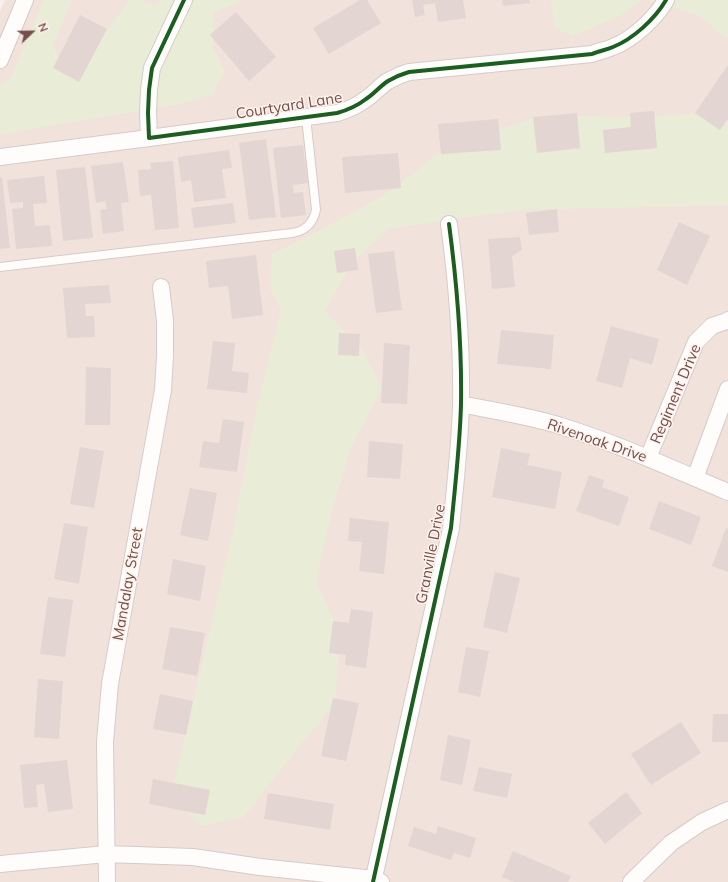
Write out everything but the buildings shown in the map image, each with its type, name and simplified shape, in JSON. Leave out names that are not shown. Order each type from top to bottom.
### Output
[{"type":"street","points":[[0,60],[25,0]]},
{"type":"street","points":[[149,138],[148,113],[152,68],[184,0]]},
{"type":"street","name":"Courtyard Lane","points":[[0,157],[337,113],[348,110],[359,104],[388,81],[409,72],[592,54],[614,47],[634,35],[651,20],[666,0]]},
{"type":"street","name":"Granville Drive","points":[[376,881],[451,528],[457,471],[461,404],[457,294],[449,224]]},
{"type":"street","name":"Mandalay Street","points":[[107,882],[105,742],[110,684],[163,390],[165,321],[161,287]]},
{"type":"street","name":"Regiment Drive","points":[[648,458],[696,342],[712,326],[728,321]]},
{"type":"street","points":[[695,478],[728,389]]},
{"type":"street","name":"Rivenoak Drive","points":[[461,404],[517,415],[561,426],[616,445],[728,492]]},
{"type":"street","points":[[632,882],[671,843],[702,822],[728,810]]},
{"type":"street","points":[[0,864],[106,854],[193,857],[260,867],[376,881]]},
{"type":"lane","points":[[0,267],[300,232],[309,225],[314,218],[316,210],[306,117]]},
{"type":"shaded area","points":[[5,0],[728,0],[728,882],[0,882],[0,11]]},
{"type":"green space","points":[[44,0],[72,0],[53,45],[63,69],[96,44],[130,0],[140,0],[153,5],[163,0],[245,0],[213,13],[213,48],[225,71],[213,94],[184,103],[0,135],[0,85],[10,79]]},
{"type":"green space","points":[[551,0],[641,0],[618,17],[572,36],[554,27]]},
{"type":"green space","points":[[647,0],[728,0],[728,40],[698,15]]},
{"type":"green space","points":[[728,107],[728,205],[521,210],[388,229],[350,266],[325,311],[362,349],[382,388],[351,448],[334,502],[316,582],[340,633],[335,703],[244,817],[201,826],[171,795],[232,535],[254,419],[281,310],[270,288],[272,254],[381,197],[449,145],[544,115],[631,117],[721,113]]},
{"type":"cycle path","points":[[184,0],[152,68],[148,113],[149,138],[337,113],[356,106],[388,81],[409,72],[592,54],[613,47],[636,34],[650,21],[666,0]]},
{"type":"cycle path","points":[[373,882],[451,528],[460,435],[461,359],[449,224]]}]
